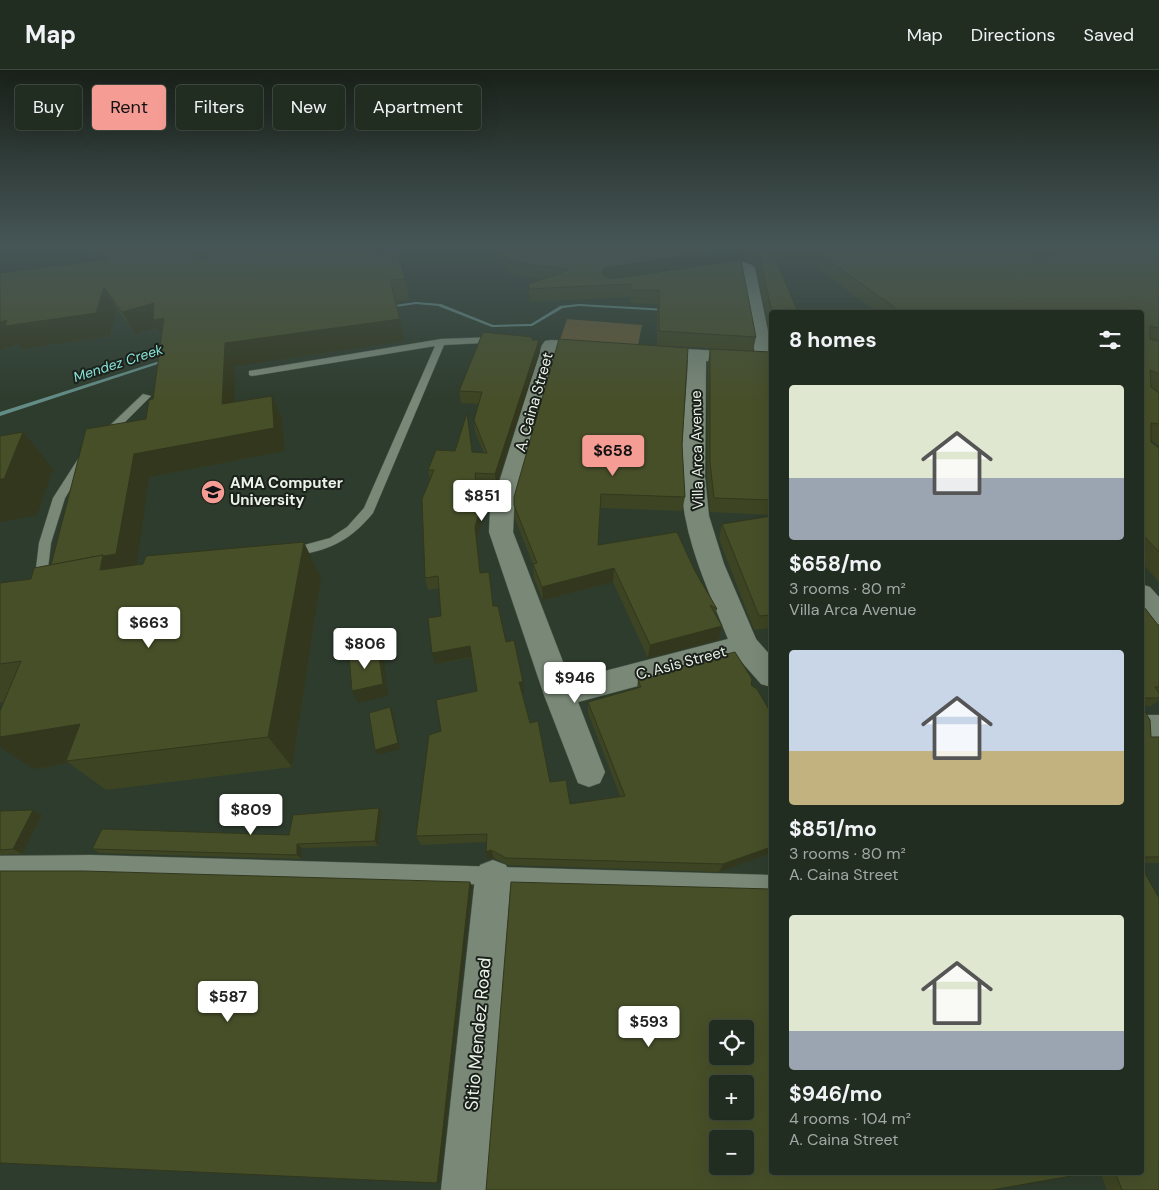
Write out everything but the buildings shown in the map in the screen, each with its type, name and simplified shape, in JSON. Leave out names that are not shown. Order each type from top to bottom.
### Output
[{"type":"street","points":[[636,350],[768,360],[753,296]]},
{"type":"street","name":"A. Caina Street","points":[[589,772],[559,695],[501,532],[502,512],[546,344],[610,348]]},
{"type":"street","name":"Villa Arca Avenue","points":[[697,355],[694,477],[697,516],[710,564],[746,646],[769,674]]},
{"type":"street","points":[[1144,598],[1159,615]]},
{"type":"street","name":"C. Asis Street","points":[[559,695],[746,646]]},
{"type":"street","points":[[1144,729],[1159,729]]},
{"type":"street","name":"Sitio Mendez Road","points":[[464,1190],[493,878]]},
{"type":"lane","points":[[252,373],[441,342],[483,339],[513,341]]},
{"type":"lane","points":[[278,555],[325,545],[353,531],[369,510],[441,342]]},
{"type":"lane","points":[[46,591],[40,586],[45,542],[59,498],[93,447],[146,396]]},
{"type":"lane","points":[[0,865],[91,864],[451,874],[493,878],[769,884]]},
{"type":"shaded area","points":[[567,319],[642,325],[638,345],[560,340]]},
{"type":"waterway","name":"Mendez Creek","points":[[388,307],[416,303],[439,305],[492,326],[532,325],[562,307],[579,305],[667,310]]},
{"type":"waterway","name":"Mendez Creek","points":[[0,414],[168,360]]},
{"type":"place","name":"AMA Computer University","points":[[213,492]]}]
